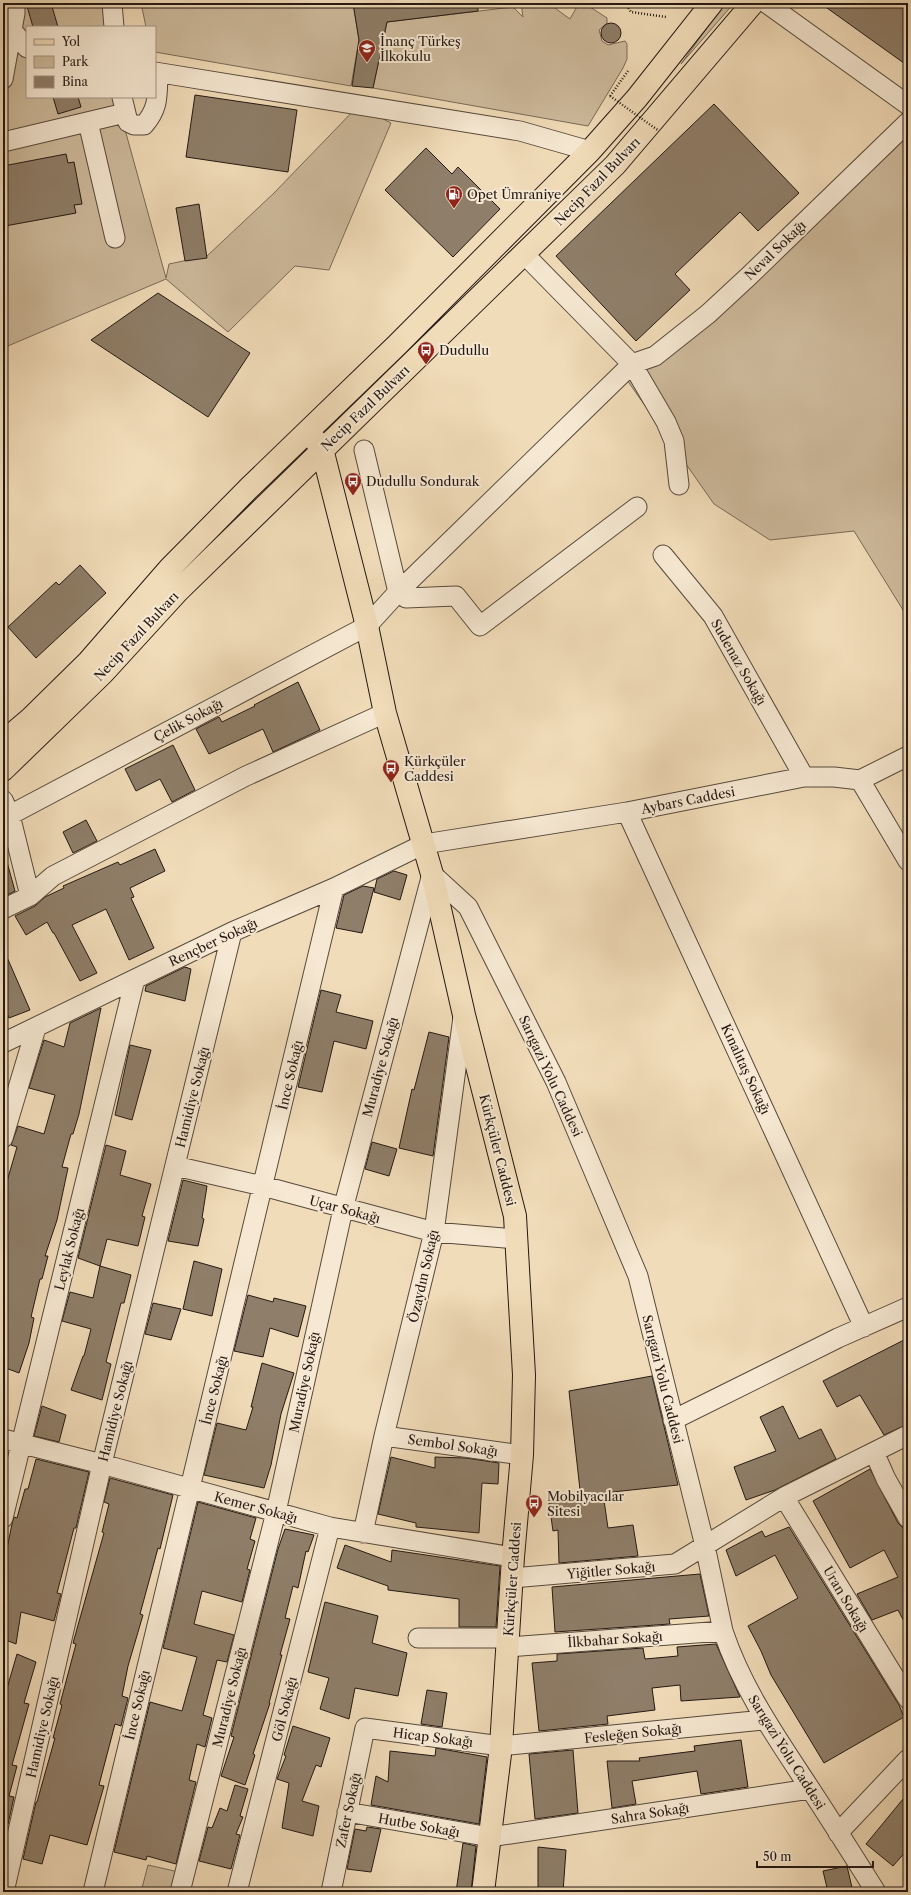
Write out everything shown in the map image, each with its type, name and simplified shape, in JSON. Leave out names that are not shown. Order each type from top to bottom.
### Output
[{"type":"main road","name":"Necip Fazıl Bulvarı","points":[[590,151],[619,105],[664,47],[694,3]]},
{"type":"main road","name":"Necip Fazıl Bulvarı","points":[[3,742],[31,718],[89,661],[170,568],[397,345],[590,151],[637,98],[712,3]]},
{"type":"main road","name":"Necip Fazıl Bulvarı","points":[[3,770],[103,673],[178,591],[615,165],[753,3]]},
{"type":"main road","name":"Kürkçüler Caddesi","points":[[308,431],[322,449],[366,626],[385,713],[432,874],[464,1015],[515,1216],[524,1375],[522,1455],[513,1557],[501,1746],[483,1892]]},
{"type":"street","points":[[3,79],[15,13],[15,3]]},
{"type":"street","points":[[112,3],[114,26]]},
{"type":"street","points":[[766,3],[908,105]]},
{"type":"street","points":[[11,29],[26,47]]},
{"type":"street","points":[[3,142],[88,122],[123,105],[128,122],[134,125],[144,125],[153,115],[156,100],[156,73],[520,131],[590,151]]},
{"type":"street","points":[[88,122],[115,238]]},
{"type":"street","name":"Neval Sokağı","points":[[632,364],[655,356],[708,314],[908,122]]},
{"type":"street","points":[[524,254],[632,364],[666,422],[674,441],[679,485]]},
{"type":"street","name":"Çelik Sokağı","points":[[30,896],[7,808],[366,626],[398,592],[632,364]]},
{"type":"street","points":[[364,450],[398,592],[406,598],[456,596],[480,626],[637,507]]},
{"type":"street","name":"Sudenaz Sokağı","points":[[663,555],[713,616],[804,777]]},
{"type":"street","points":[[3,909],[30,896],[53,876],[60,872],[246,776],[385,713]]},
{"type":"street","points":[[908,756],[860,780],[908,861]]},
{"type":"street","name":"Aybars Caddesi","points":[[424,844],[627,812],[804,777],[834,777],[860,780]]},
{"type":"street","name":"Kınalıtaş Sokağı","points":[[627,812],[864,1326]]},
{"type":"street","name":"Rençber Sokağı","points":[[3,1043],[232,932],[334,888],[424,844]]},
{"type":"street","name":"Muradiye Sokağı","points":[[180,1892],[276,1512],[343,1209],[432,874]]},
{"type":"street","name":"Sarıgazi Yolu Caddesi","points":[[432,874],[468,907],[556,1082],[638,1276],[705,1546],[722,1631],[741,1677],[764,1720],[876,1892]]},
{"type":"street","name":"İnce Sokağı","points":[[93,1892],[334,888]]},
{"type":"street","name":"Hamidiye Sokağı","points":[[4,1892],[102,1464],[232,932]]},
{"type":"street","name":"Leylak Sokağı","points":[[3,1518],[135,979]]},
{"type":"street","name":"Özaydın Sokağı","points":[[363,1533],[384,1436],[434,1232],[464,1015]]},
{"type":"street","points":[[3,1138],[36,1028]]},
{"type":"street","name":"Uçar Sokağı","points":[[175,1166],[263,1186],[343,1209],[434,1232],[516,1239]]},
{"type":"street","points":[[673,1420],[864,1326],[908,1306]]},
{"type":"street","name":"Sembol Sokağı","points":[[384,1436],[522,1455]]},
{"type":"street","name":"Yiğitler Sokağı","points":[[512,1578],[675,1564],[784,1497],[908,1436]]},
{"type":"street","name":"Kemer Sokağı","points":[[3,1440],[102,1464],[330,1527],[513,1557]]},
{"type":"street","points":[[874,1452],[886,1479],[908,1518]]},
{"type":"street","name":"Uran Sokağı","points":[[784,1497],[908,1700]]},
{"type":"street","name":"Göl Sokağı","points":[[237,1892],[330,1527]]},
{"type":"street","name":"İlkbahar Sokağı","points":[[418,1638],[508,1642],[722,1631]]},
{"type":"street","name":"Fesleğen Sokağı","points":[[501,1746],[764,1720]]},
{"type":"street","name":"Hicap Sokağı","points":[[365,1728],[501,1746]]},
{"type":"street","name":"Zafer Sokağı","points":[[331,1892],[365,1728]]},
{"type":"street","points":[[838,1833],[908,1759]]},
{"type":"street","name":"Sahra Sokağı","points":[[490,1837],[810,1789]]},
{"type":"street","name":"Hutbe Sokağı","points":[[347,1812],[490,1837]]},
{"type":"path","points":[[625,3],[631,12],[666,17]]},
{"type":"path","points":[[628,71],[610,96],[659,132]]},
{"type":"green space","points":[[3,3],[102,3],[105,26],[26,26],[26,98],[116,98],[166,278],[169,264],[207,256],[274,193],[358,106],[391,123],[329,270],[295,266],[228,332],[166,279],[3,348]]},
{"type":"green space","points":[[141,3],[353,3],[359,40],[351,86],[156,52],[156,26],[146,26]]},
{"type":"green space","points":[[521,3],[548,3],[570,19],[579,3],[584,3],[607,18],[607,23],[599,30],[602,41],[608,45],[625,41],[627,44],[627,59],[623,68],[588,126],[373,88],[387,22],[513,7],[523,17]]},
{"type":"green space","points":[[725,3],[734,3],[681,64]]},
{"type":"green space","points":[[908,136],[908,618],[854,531],[770,540],[714,504],[627,380]]},
{"type":"green space","points":[[148,1865],[179,1872],[175,1892],[141,1892]]},
{"type":"building","points":[[36,3],[51,3],[58,26],[33,26],[27,6]]},
{"type":"building","name":"İnanç Türkeş İlkokulu","points":[[353,3],[478,3],[478,11],[387,22],[373,88],[352,86],[359,40]]},
{"type":"building","points":[[820,3],[908,3],[908,66]]},
{"type":"building","points":[[607,23],[615,23],[621,29],[621,37],[615,43],[607,43],[601,37],[601,29]]},
{"type":"building","points":[[195,95],[297,110],[288,172],[186,157]]},
{"type":"building","points":[[53,98],[78,98],[81,107],[58,114]]},
{"type":"building","points":[[714,104],[799,193],[758,231],[740,212],[675,274],[690,290],[636,341],[556,256]]},
{"type":"building","points":[[426,148],[452,174],[458,167],[500,209],[453,257],[385,190]]},
{"type":"building","points":[[66,154],[68,163],[74,162],[82,204],[74,205],[76,213],[5,226],[3,218],[3,166]]},
{"type":"building","points":[[199,204],[207,258],[185,261],[176,208]]},
{"type":"building","points":[[158,293],[250,353],[208,417],[91,340]]},
{"type":"building","points":[[80,565],[106,593],[36,658],[8,627],[56,582],[59,585]]},
{"type":"building","points":[[298,682],[320,730],[273,752],[263,729],[209,754],[196,729],[219,717],[222,722],[255,706],[254,705]]},
{"type":"building","points":[[173,745],[195,790],[172,802],[160,779],[136,791],[125,769]]},
{"type":"building","points":[[86,820],[97,841],[73,853],[63,832]]},
{"type":"building","points":[[155,849],[165,871],[130,888],[134,897],[131,898],[154,948],[129,960],[106,909],[72,925],[97,973],[80,981],[47,922],[26,935],[15,916],[35,906],[45,897],[64,888],[63,886],[118,862],[120,865]]},
{"type":"building","points":[[3,862],[7,862],[15,891],[3,897]]},
{"type":"building","points":[[394,871],[407,875],[400,900],[374,892],[377,879]]},
{"type":"building","points":[[363,886],[374,888],[362,933],[336,928],[344,895]]},
{"type":"building","points":[[3,948],[30,1010],[9,1018],[3,1004]]},
{"type":"building","points":[[185,967],[191,969],[185,1001],[145,991],[146,986]]},
{"type":"building","points":[[321,990],[341,995],[336,1012],[373,1021],[366,1049],[334,1041],[322,1092],[298,1087]]},
{"type":"building","points":[[101,1008],[79,1114],[73,1134],[71,1134],[62,1167],[68,1168],[57,1220],[45,1256],[48,1256],[42,1279],[40,1279],[31,1317],[34,1318],[29,1343],[19,1373],[3,1367],[3,1195],[17,1147],[11,1145],[18,1126],[44,1134],[55,1095],[29,1088],[44,1040],[64,1047],[70,1023]]},
{"type":"building","points":[[429,1032],[449,1037],[433,1156],[399,1148],[412,1089],[414,1090]]},
{"type":"building","points":[[130,1045],[151,1050],[132,1120],[115,1115]]},
{"type":"building","points":[[372,1142],[397,1149],[389,1176],[365,1169]]},
{"type":"building","points":[[106,1145],[126,1151],[120,1175],[151,1184],[142,1216],[145,1217],[138,1246],[107,1239],[100,1266],[78,1258]]},
{"type":"building","points":[[183,1180],[207,1186],[202,1218],[204,1219],[198,1246],[168,1241]]},
{"type":"building","points":[[194,1261],[222,1269],[212,1316],[183,1309]]},
{"type":"building","points":[[100,1266],[131,1275],[124,1303],[121,1303],[106,1362],[111,1364],[102,1400],[71,1390],[84,1356],[91,1329],[62,1321],[70,1292],[93,1298]]},
{"type":"building","points":[[248,1295],[273,1302],[274,1298],[306,1306],[298,1337],[270,1328],[263,1357],[234,1351]]},
{"type":"building","points":[[153,1303],[181,1309],[171,1340],[145,1334]]},
{"type":"building","points":[[904,1340],[908,1349],[908,1424],[884,1435],[860,1395],[837,1407],[823,1381]]},
{"type":"building","points":[[262,1363],[294,1373],[281,1414],[271,1465],[264,1488],[204,1475],[217,1423],[246,1430],[253,1407],[251,1407]]},
{"type":"building","points":[[652,1376],[678,1485],[603,1493],[608,1528],[633,1525],[638,1556],[559,1563],[558,1530],[553,1531],[549,1503],[581,1499],[569,1391]]},
{"type":"building","points":[[42,1406],[66,1415],[59,1442],[34,1436]]},
{"type":"building","points":[[783,1406],[799,1439],[821,1429],[836,1459],[775,1490],[746,1500],[734,1467],[776,1451],[760,1417]]},
{"type":"building","points":[[391,1457],[435,1468],[435,1457],[466,1458],[499,1463],[498,1484],[482,1483],[479,1533],[416,1527],[416,1523],[378,1514]]},
{"type":"building","points":[[36,1459],[89,1472],[76,1528],[74,1528],[57,1593],[61,1594],[54,1621],[21,1612],[16,1644],[3,1639],[3,1568],[14,1517],[17,1518],[25,1489],[28,1489]]},
{"type":"building","points":[[870,1469],[898,1523],[903,1528],[908,1529],[908,1629],[898,1610],[872,1620],[857,1594],[898,1577],[884,1550],[850,1568],[813,1501]]},
{"type":"building","points":[[110,1478],[173,1495],[160,1549],[158,1548],[140,1614],[143,1615],[128,1666],[122,1696],[128,1698],[121,1726],[115,1724],[99,1785],[104,1786],[87,1845],[50,1835],[42,1864],[23,1859],[36,1802],[55,1738],[53,1738],[62,1705],[60,1704],[76,1644],[73,1643],[104,1533],[102,1532],[109,1504],[104,1502]]},
{"type":"building","points":[[198,1502],[256,1518],[250,1539],[255,1541],[247,1569],[250,1570],[242,1602],[202,1591],[194,1624],[234,1635],[227,1662],[217,1660],[203,1715],[212,1718],[205,1747],[197,1744],[189,1780],[196,1782],[176,1864],[147,1856],[146,1860],[114,1852],[150,1702],[182,1711],[197,1657],[163,1648]]},
{"type":"building","points":[[789,1527],[899,1705],[904,1717],[824,1763],[771,1675],[748,1626],[798,1598],[775,1555],[736,1576],[726,1550],[762,1531],[765,1537]]},
{"type":"building","points":[[285,1529],[314,1535],[308,1552],[306,1551],[298,1588],[293,1586],[285,1618],[290,1619],[280,1655],[282,1655],[270,1703],[253,1754],[255,1755],[245,1785],[221,1776],[234,1737],[231,1736],[278,1549]]},
{"type":"building","points":[[345,1545],[391,1562],[392,1550],[500,1566],[496,1627],[459,1627],[459,1599],[388,1590],[388,1586],[337,1568]]},
{"type":"building","points":[[700,1574],[709,1616],[669,1619],[670,1624],[555,1632],[552,1587]]},
{"type":"building","points":[[325,1602],[378,1616],[372,1643],[407,1653],[398,1696],[355,1688],[349,1719],[320,1709],[329,1678],[308,1672]]},
{"type":"building","points":[[716,1644],[740,1697],[681,1701],[680,1685],[652,1688],[655,1710],[607,1716],[608,1724],[539,1731],[532,1663],[557,1661],[557,1654],[643,1648],[645,1659],[678,1656],[677,1647]]},
{"type":"building","points":[[17,1654],[36,1662],[24,1703],[29,1704],[12,1765],[17,1766],[9,1796],[14,1797],[8,1824],[3,1823],[3,1702]]},
{"type":"building","points":[[427,1690],[447,1693],[442,1727],[421,1724]]},
{"type":"building","points":[[293,1726],[330,1738],[321,1767],[316,1765],[302,1801],[319,1806],[313,1836],[282,1828],[289,1783],[277,1779],[286,1756],[284,1755]]},
{"type":"building","points":[[741,1740],[748,1787],[701,1794],[697,1771],[632,1781],[636,1804],[612,1808],[607,1761],[640,1761],[639,1758],[695,1751],[694,1746]]},
{"type":"building","points":[[436,1748],[487,1757],[479,1824],[371,1805],[376,1776],[388,1782],[390,1751],[435,1756]]},
{"type":"building","points":[[573,1750],[578,1813],[535,1819],[529,1754]]},
{"type":"building","points":[[235,1785],[248,1789],[240,1816],[243,1817],[236,1834],[240,1835],[231,1869],[199,1861],[208,1827],[212,1828],[220,1808],[227,1811]]},
{"type":"building","points":[[908,1793],[908,1849],[893,1866],[866,1844]]},
{"type":"building","points":[[367,1827],[381,1829],[371,1872],[347,1869],[355,1829],[366,1831]]},
{"type":"building","points":[[463,1843],[476,1846],[471,1892],[456,1892]]},
{"type":"building","points":[[538,1847],[566,1850],[563,1892],[538,1892]]},
{"type":"building","points":[[847,1866],[853,1892],[828,1892],[823,1871]]},
{"type":"place","name":"İnanç Türkeş İlkokulu","points":[[367,63]]},
{"type":"place","name":"Opet Ümraniye","points":[[454,209]]},
{"type":"place","name":"Dudullu","points":[[426,365]]},
{"type":"place","name":"Dudullu Sondurak","points":[[353,496]]},
{"type":"place","name":"Kürkçüler Caddesi","points":[[391,783]]},
{"type":"place","name":"Mobilyacılar Sitesi","points":[[534,1518]]}]
